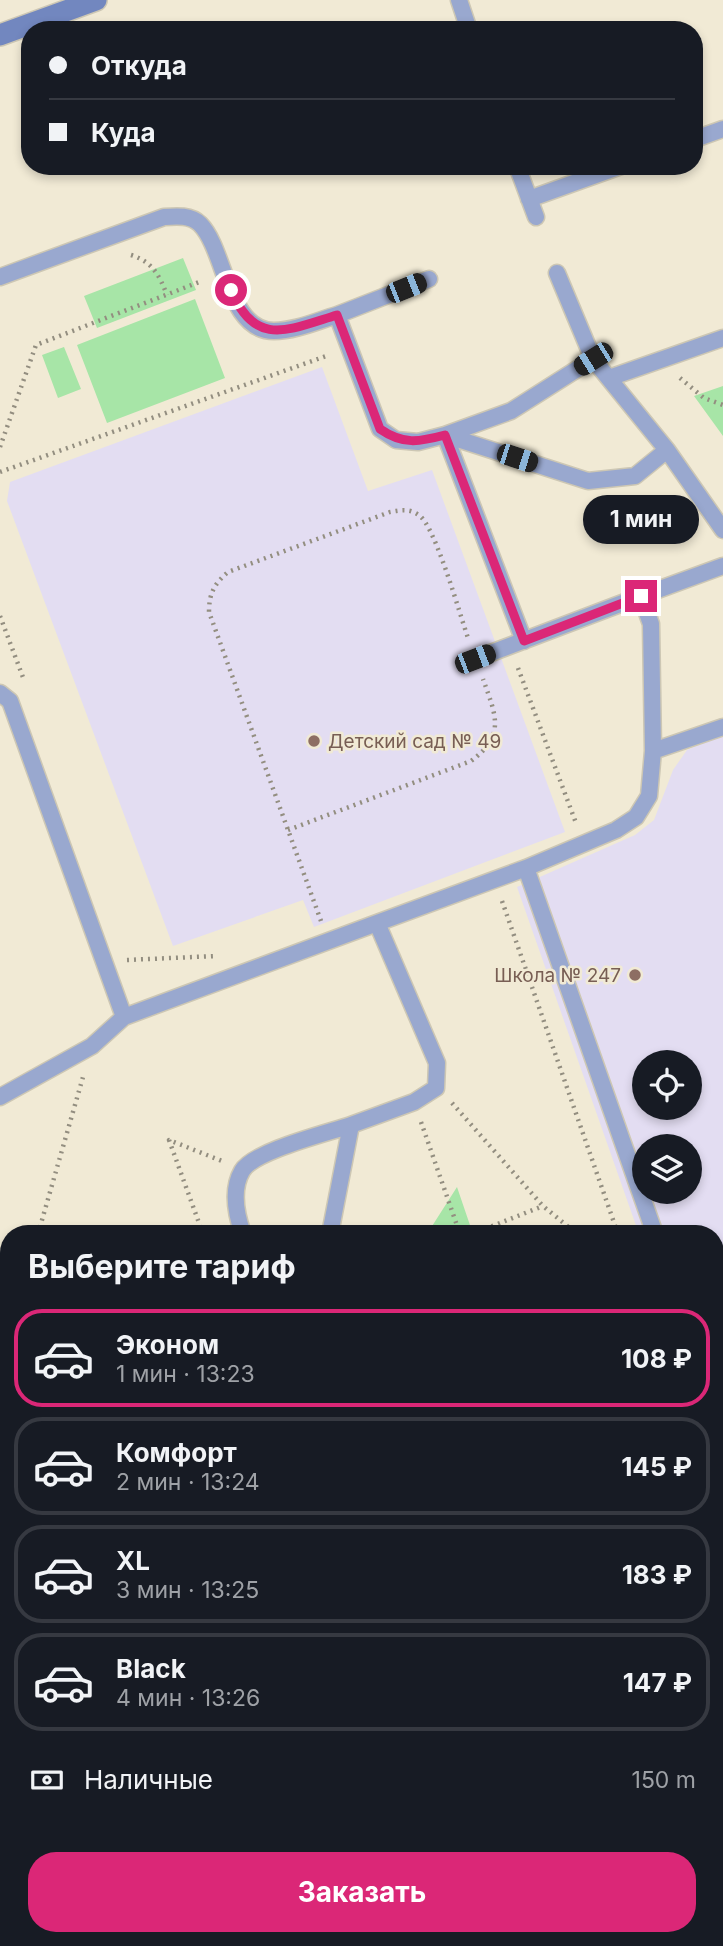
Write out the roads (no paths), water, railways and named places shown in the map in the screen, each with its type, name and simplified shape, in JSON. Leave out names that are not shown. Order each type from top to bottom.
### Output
[{"type":"street","points":[[38,21],[96,0]]},
{"type":"street","points":[[0,35],[21,27]]},
{"type":"lane","points":[[459,0],[466,21]]},
{"type":"lane","points":[[703,136],[723,129]]},
{"type":"lane","points":[[520,175],[536,217]]},
{"type":"lane","points":[[529,200],[597,175]]},
{"type":"lane","points":[[0,277],[164,216],[182,215],[200,223],[238,307],[251,323],[271,331],[291,329],[337,315],[429,279]]},
{"type":"lane","points":[[557,274],[593,359],[667,450],[723,530]]},
{"type":"lane","points":[[337,315],[380,429],[396,440],[418,442],[511,411],[593,359]]},
{"type":"lane","points":[[609,378],[723,338]]},
{"type":"lane","points":[[445,435],[588,481],[635,476],[667,450]]},
{"type":"lane","points":[[445,435],[524,641]]},
{"type":"lane","points":[[475,659],[723,566]]},
{"type":"lane","points":[[0,1097],[92,1045],[124,1017],[526,868],[616,830],[636,817],[649,796],[653,751],[651,624],[641,596]]},
{"type":"lane","points":[[0,693],[10,701],[124,1017]]},
{"type":"lane","points":[[653,751],[723,727]]},
{"type":"lane","points":[[526,868],[652,1225]]},
{"type":"lane","points":[[242,1225],[236,1192],[243,1169],[260,1156],[414,1102],[436,1088],[437,1063],[377,923]]},
{"type":"lane","points":[[332,1225],[351,1125]]},
{"type":"place","name":"Детский сад № 49","points":[[314,741]]},
{"type":"place","name":"Школа № 247","points":[[635,975]]}]
